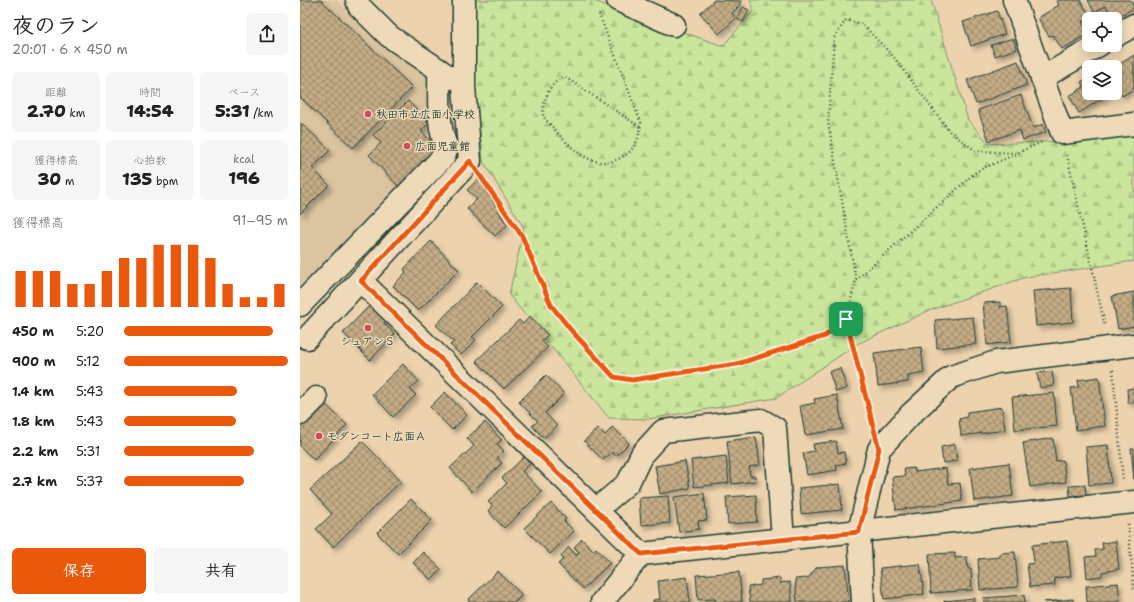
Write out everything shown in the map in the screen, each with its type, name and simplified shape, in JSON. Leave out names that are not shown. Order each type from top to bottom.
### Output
[{"type":"street","points":[[357,0],[359,6],[389,36],[464,87]]},
{"type":"street","points":[[307,338],[470,161],[464,87],[464,0]]},
{"type":"street","points":[[618,0],[674,25]]},
{"type":"street","points":[[1014,0],[1062,133],[1134,124]]},
{"type":"street","points":[[1122,32],[1134,24]]},
{"type":"street","points":[[1042,78],[1087,52]]},
{"type":"street","points":[[300,305],[444,156],[447,148],[444,141],[440,116],[439,70]]},
{"type":"street","points":[[361,281],[641,554]]},
{"type":"street","points":[[864,602],[859,532],[879,449],[911,414],[951,377],[996,362],[1134,345]]},
{"type":"street","points":[[300,414],[316,398]]},
{"type":"street","points":[[596,510],[628,483],[642,454],[664,431],[761,420],[775,428],[783,540]]},
{"type":"street","points":[[602,602],[641,554],[1130,502]]},
{"type":"path","points":[[597,7],[641,124],[639,140],[628,154],[613,162],[597,163],[584,156],[562,137],[543,116],[543,103],[551,86],[560,78],[565,76],[640,127]]},
{"type":"path","points":[[879,449],[846,319],[856,280],[828,122],[834,38],[846,20],[862,24],[893,56],[950,132],[976,151],[1017,153]]},
{"type":"path","points":[[856,280],[977,171],[1062,133],[1110,348],[1130,502],[1134,589]]},
{"type":"path","points":[[470,161],[522,236],[551,305],[570,329],[614,377],[632,380],[737,364],[825,336],[846,319]]},
{"type":"shaded area","name":"秋田市立広面小学校","points":[[300,0],[336,0],[433,78],[438,151],[300,291]]},
{"type":"green space","points":[[474,0],[591,0],[723,46],[754,10],[750,0],[931,0],[968,120],[989,144],[1094,140],[1134,136],[1134,261],[1026,277],[928,311],[859,343],[776,398],[648,419],[609,418],[509,295],[524,228],[483,161],[472,53]]},
{"type":"building","points":[[300,0],[321,0],[412,87],[353,148],[300,97]]},
{"type":"building","points":[[714,0],[742,1],[732,13],[736,18],[719,34],[700,13]]},
{"type":"building","points":[[1056,0],[1080,0],[1088,12],[1082,12],[1082,37],[1062,49],[1053,35],[1049,36],[1038,18],[1059,5]]},
{"type":"building","points":[[1088,0],[1131,0],[1134,8],[1122,14],[1122,12],[1109,12],[1106,6],[1094,12]]},
{"type":"building","points":[[743,7],[749,10],[743,22],[737,19]]},
{"type":"building","points":[[997,11],[1005,34],[971,46],[963,22]]},
{"type":"building","points":[[1013,38],[1017,49],[995,56],[991,45]]},
{"type":"building","points":[[1134,55],[1134,89],[1122,96],[1122,63]]},
{"type":"building","points":[[1018,61],[1027,85],[976,104],[967,80]]},
{"type":"building","points":[[1082,88],[1082,100],[1100,100],[1079,113],[1069,96]]},
{"type":"building","points":[[1021,95],[1033,128],[1043,124],[1046,132],[1023,140],[1020,130],[989,141],[978,110]]},
{"type":"building","name":"広面児童館","points":[[408,101],[429,123],[421,131],[437,148],[398,186],[369,155],[381,143],[373,135]]},
{"type":"building","points":[[301,123],[330,150],[312,168],[329,185],[300,214]]},
{"type":"building","points":[[479,178],[507,225],[495,236],[467,209],[477,199],[467,190]]},
{"type":"building","points":[[431,241],[459,270],[418,311],[393,286],[406,272],[404,269]]},
{"type":"building","points":[[477,282],[502,307],[472,337],[476,340],[461,355],[450,345],[454,342],[436,325]]},
{"type":"building","points":[[1071,288],[1073,322],[1036,326],[1033,291]]},
{"type":"building","points":[[1134,292],[1134,326],[1118,329],[1112,296]]},
{"type":"building","points":[[1000,302],[1000,307],[1007,306],[1011,342],[987,345],[983,303]]},
{"type":"building","name":"シュアンＳ","points":[[370,305],[386,321],[384,323],[395,334],[370,360],[343,333]]},
{"type":"building","points":[[530,316],[548,335],[541,341],[548,347],[504,389],[476,361],[519,320],[523,324]]},
{"type":"building","points":[[973,317],[976,344],[937,348],[935,320]]},
{"type":"building","points":[[921,347],[924,373],[908,376],[908,382],[878,386],[874,353]]},
{"type":"building","points":[[403,364],[419,381],[410,389],[416,395],[393,417],[372,394]]},
{"type":"building","points":[[840,368],[847,388],[836,392],[829,372]]},
{"type":"building","points":[[1052,371],[1054,386],[1040,388],[1037,373]]},
{"type":"building","points":[[546,375],[564,394],[545,413],[557,426],[544,438],[532,426],[538,421],[519,402]]},
{"type":"building","points":[[1099,377],[1105,426],[1076,430],[1071,388],[1079,387],[1078,380]]},
{"type":"building","points":[[1134,388],[1134,403],[1128,403],[1127,389]]},
{"type":"building","points":[[445,392],[467,415],[452,430],[430,407]]},
{"type":"building","points":[[1054,393],[1057,426],[1015,430],[1012,397]]},
{"type":"building","points":[[837,395],[843,429],[805,435],[800,406],[815,403],[814,399]]},
{"type":"building","name":"モダンコート広面Ａ","points":[[321,400],[347,425],[314,460],[300,446],[300,421]]},
{"type":"building","points":[[1002,407],[1005,430],[961,436],[959,419],[967,417],[967,412]]},
{"type":"building","points":[[485,422],[502,440],[497,444],[504,451],[497,458],[502,463],[472,492],[450,468],[474,446],[467,438]]},
{"type":"building","points":[[613,427],[629,443],[616,456],[612,452],[603,460],[584,441],[598,428],[605,435]]},
{"type":"building","points":[[756,437],[760,465],[749,467],[750,476],[755,476],[756,481],[732,484],[727,441]]},
{"type":"building","points":[[1053,438],[1056,461],[1063,460],[1066,482],[1030,487],[1023,443]]},
{"type":"building","points":[[362,441],[401,481],[333,547],[316,529],[332,514],[310,490]]},
{"type":"building","points":[[836,441],[838,453],[844,452],[846,463],[836,465],[837,470],[807,475],[803,453],[814,451],[813,444]]},
{"type":"building","points":[[955,444],[957,461],[943,463],[941,447]]},
{"type":"building","points":[[1108,445],[1111,483],[1089,485],[1086,447]]},
{"type":"building","points":[[1131,448],[1134,448],[1134,480]]},
{"type":"building","points":[[526,455],[532,462],[522,471],[542,492],[504,528],[488,511],[492,506],[488,502],[507,483],[502,478]]},
{"type":"building","points":[[726,456],[729,483],[694,487],[691,460]]},
{"type":"building","points":[[685,461],[690,488],[660,494],[655,466]]},
{"type":"building","points":[[1009,463],[1013,496],[974,501],[970,468]]},
{"type":"building","points":[[914,468],[915,472],[946,468],[948,484],[960,483],[962,501],[896,510],[892,477],[905,476],[904,469]]},
{"type":"building","points":[[840,484],[842,510],[801,514],[799,488]]},
{"type":"building","points":[[1085,485],[1086,495],[1070,496],[1069,486]]},
{"type":"building","points":[[704,493],[707,520],[698,521],[699,529],[679,532],[674,497]]},
{"type":"building","points":[[756,495],[757,522],[728,524],[726,497]]},
{"type":"building","points":[[668,496],[670,523],[641,525],[639,498]]},
{"type":"building","points":[[411,499],[432,520],[398,554],[377,533]]},
{"type":"building","points":[[551,503],[566,519],[564,521],[574,531],[550,554],[524,528]]},
{"type":"building","points":[[582,539],[594,551],[596,548],[610,563],[583,589],[558,564],[563,559],[561,556],[569,547],[576,555],[579,552],[574,547]]},
{"type":"building","points":[[1067,541],[1071,576],[1054,578],[1055,585],[1030,587],[1027,564],[1034,563],[1032,545]]},
{"type":"building","points":[[1116,541],[1119,569],[1102,572],[1102,576],[1087,578],[1085,557],[1096,556],[1095,550],[1103,549],[1102,543]]},
{"type":"building","points":[[423,552],[441,569],[431,580],[413,563]]},
{"type":"building","points":[[1015,552],[1018,587],[980,590],[978,559],[1000,557],[1000,553]]},
{"type":"building","points":[[955,553],[955,558],[967,557],[968,569],[971,569],[972,590],[931,593],[929,554]]},
{"type":"building","points":[[920,564],[924,594],[884,599],[880,568]]},
{"type":"building","points":[[845,565],[849,602],[797,602],[795,579],[808,578],[817,567]]},
{"type":"building","points":[[498,571],[522,595],[515,602],[469,602],[468,600]]},
{"type":"building","points":[[739,572],[742,602],[715,602],[715,599],[698,600],[696,575]]},
{"type":"building","points":[[687,577],[690,602],[653,602],[653,600],[660,599],[658,581]]},
{"type":"building","points":[[780,578],[780,583],[790,582],[792,602],[750,602],[748,587],[761,585],[761,580]]},
{"type":"building","points":[[1118,583],[1120,602],[1087,602],[1086,586]]},
{"type":"building","points":[[1024,595],[1025,602],[984,602],[983,598]]},
{"type":"building","points":[[974,598],[974,602],[944,602],[944,601]]},
{"type":"building","points":[[1073,599],[1073,602],[1044,602]]},
{"type":"place","name":"秋田市立広面小学校","points":[[368,114]]},
{"type":"place","name":"広面児童館","points":[[407,146]]},
{"type":"place","name":"シュアンＳ","points":[[368,328]]},
{"type":"place","name":"モダンコート広面Ａ","points":[[319,436]]},
{"type":"route","points":[[470,161],[522,236],[551,305],[570,329],[614,377],[632,380],[737,364],[825,336],[846,319],[857,369],[879,449],[859,532],[641,554],[361,281],[470,161]]}]
